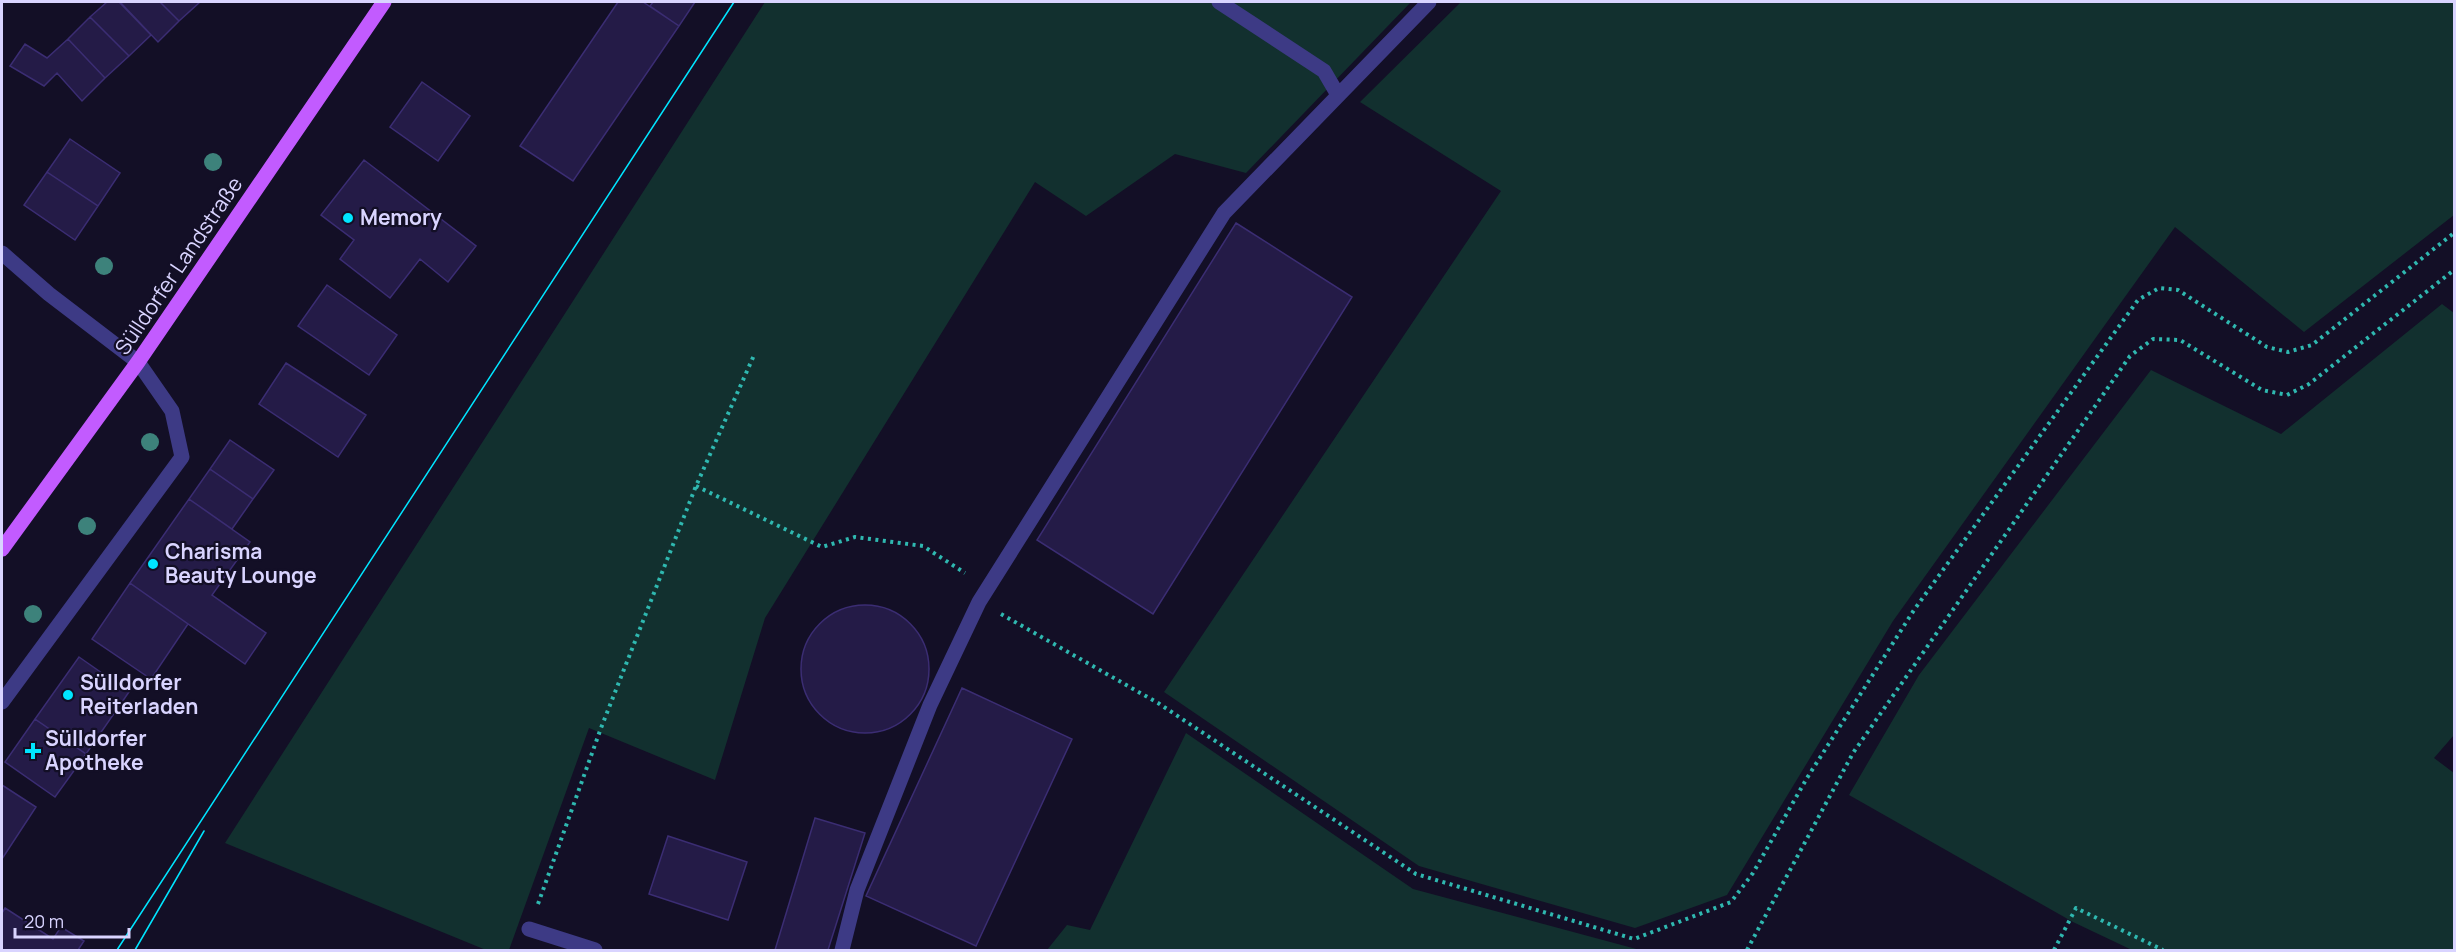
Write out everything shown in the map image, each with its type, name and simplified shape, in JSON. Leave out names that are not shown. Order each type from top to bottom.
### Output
[{"type":"main road","name":"Sülldorfer Landstraße","points":[[2,549],[138,362],[384,2]]},
{"type":"street","points":[[1219,2],[1324,71],[1338,95]]},
{"type":"street","points":[[842,951],[857,890],[926,716],[988,587],[1224,213],[1429,2]]},
{"type":"street","points":[[2,253],[49,294],[138,362],[172,411],[182,457],[2,702]]},
{"type":"street","points":[[529,929],[595,951]]},
{"type":"path","points":[[979,602],[1158,703],[1416,874],[1634,939],[1731,902],[1753,873],[1807,778],[1914,610],[2138,300],[2159,288],[2178,290],[2267,346],[2288,352],[2312,345],[2454,233]]},
{"type":"path","points":[[1746,951],[1853,753],[2130,356],[2153,339],[2180,340],[2262,390],[2287,395],[2309,384],[2454,270]]},
{"type":"path","points":[[529,929],[601,728],[696,486],[755,352]]},
{"type":"path","points":[[696,486],[822,547],[855,537],[923,546],[988,587]]},
{"type":"path","points":[[2055,951],[2076,908],[2163,951]]},
{"type":"green space","points":[[765,2],[1411,2],[1246,173],[1175,154],[1086,216],[1035,182],[765,618],[715,780],[589,728],[509,950],[486,950],[225,843]]},
{"type":"green space","points":[[1461,2],[2454,2],[2454,215],[2304,332],[2175,227],[1893,621],[1727,895],[1635,928],[1419,866],[1164,692],[1501,191],[1360,102]]},
{"type":"green space","points":[[2442,304],[2454,313],[2454,735],[2434,758],[2454,773],[2454,950],[2132,950],[2073,922],[1849,795],[1919,675],[2151,370],[2281,434]]},
{"type":"green space","points":[[1186,733],[1413,889],[1640,950],[1047,950],[1067,925],[1090,930]]},
{"type":"building","points":[[107,2],[119,2],[151,35],[129,56],[90,17]]},
{"type":"building","points":[[120,2],[160,2],[179,21],[158,42]]},
{"type":"building","points":[[160,2],[200,2],[179,21]]},
{"type":"building","points":[[618,2],[643,2],[679,26],[573,181],[520,146]]},
{"type":"building","points":[[653,2],[695,2],[679,26],[650,6]]},
{"type":"building","points":[[90,17],[129,56],[105,78],[68,39]]},
{"type":"building","points":[[68,39],[105,78],[82,101],[57,73],[44,86],[10,66],[25,44],[47,58]]},
{"type":"building","points":[[422,82],[470,116],[438,161],[390,127]]},
{"type":"building","points":[[70,139],[120,173],[98,206],[47,172]]},
{"type":"building","points":[[364,160],[476,246],[448,282],[420,259],[390,298],[340,259],[354,240],[321,215]]},
{"type":"building","points":[[47,172],[98,206],[75,240],[24,205]]},
{"type":"building","points":[[1236,223],[1352,297],[1153,614],[1037,540]]},
{"type":"building","points":[[327,285],[397,335],[369,375],[298,326]]},
{"type":"building","points":[[286,363],[366,415],[338,457],[259,404]]},
{"type":"building","points":[[230,440],[274,470],[253,499],[210,469]]},
{"type":"building","points":[[210,469],[253,499],[232,529],[189,499]]},
{"type":"building","points":[[189,499],[250,542],[212,595],[266,633],[245,664],[130,583]]},
{"type":"building","points":[[130,583],[188,624],[151,679],[92,639]]},
{"type":"building","points":[[865,605],[889,610],[910,624],[924,645],[929,669],[924,693],[910,714],[889,728],[865,733],[841,728],[820,714],[806,693],[801,669],[806,645],[820,624],[841,610]]},
{"type":"building","points":[[79,657],[129,692],[86,754],[35,719]]},
{"type":"building","points":[[962,688],[1072,739],[976,946],[866,896]]},
{"type":"building","points":[[35,719],[86,754],[55,797],[5,762]]},
{"type":"building","points":[[2,785],[36,807],[2,859]]},
{"type":"building","points":[[815,818],[865,833],[828,950],[775,950]]},
{"type":"building","points":[[668,836],[747,862],[728,920],[649,894]]},
{"type":"building","points":[[5,908],[53,939],[61,927],[84,941],[78,950],[2,950],[2,913]]},
{"type":"tram line","points":[[117,950],[734,2]]},
{"type":"tram line","points":[[135,950],[204,831]]},
{"type":"place","name":"Memory","points":[[348,218]]},
{"type":"place","name":"Charisma Beauty Lounge","points":[[153,564]]},
{"type":"place","name":"Sülldorfer Reiterladen","points":[[68,695]]},
{"type":"place","name":"Sülldorfer Apotheke","points":[[33,751]]}]
